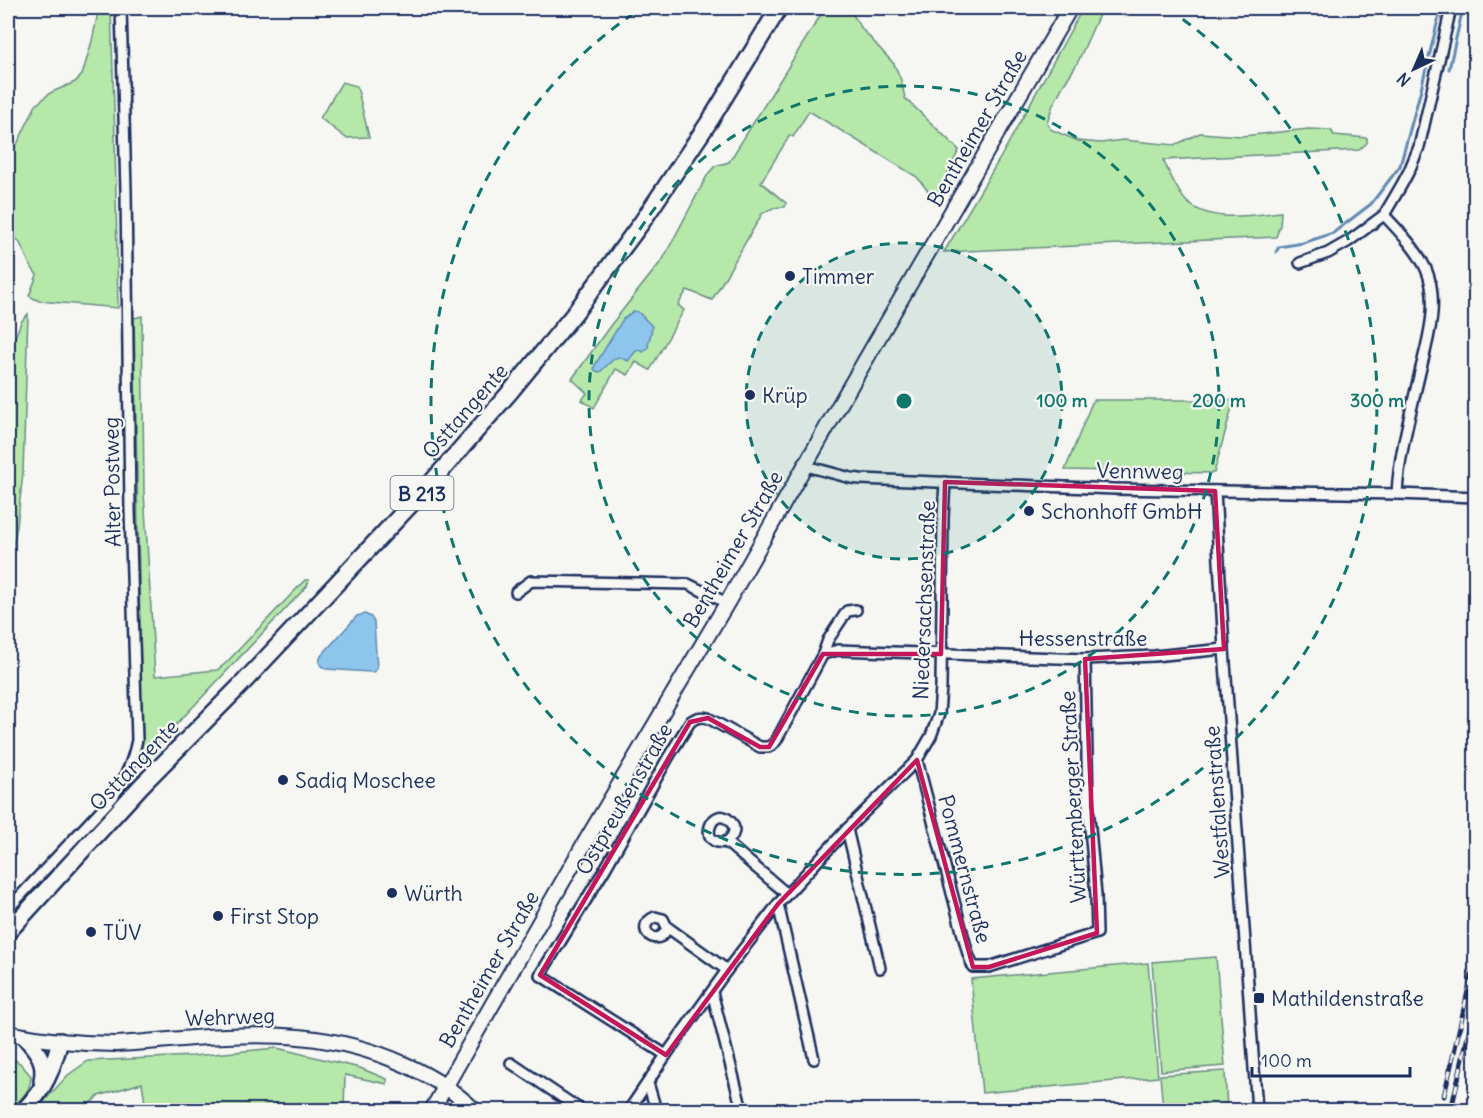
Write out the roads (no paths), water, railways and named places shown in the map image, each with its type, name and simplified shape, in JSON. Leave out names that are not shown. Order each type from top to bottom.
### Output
[{"type":"main road","name":"Osttangente","points":[[8,932],[141,786],[240,686],[422,492],[510,392],[574,314],[642,222],[711,119],[779,8]]},
{"type":"main road","points":[[25,1036],[40,1056],[44,1070],[41,1091]]},
{"type":"main road","points":[[24,1110],[41,1091],[50,1075],[60,1041]]},
{"type":"street","name":"Alter Postweg","points":[[8,909],[113,797],[131,766],[137,740],[130,510],[126,180],[121,8]]},
{"type":"street","name":"Bentheimer Straße","points":[[432,1110],[583,846],[727,603],[844,397],[1071,8]]},
{"type":"street","points":[[1300,263],[1321,256],[1349,241],[1384,215],[1409,171],[1419,147],[1451,8]]},
{"type":"street","points":[[1384,215],[1405,238],[1425,267],[1432,295],[1431,320],[1403,450],[1397,494]]},
{"type":"street","name":"Vennweg","points":[[806,466],[851,478],[1115,489],[1476,497]]},
{"type":"street","name":"Niedersachsenstraße","points":[[629,1110],[727,970],[778,904],[847,829],[917,760],[931,736],[939,714],[945,482]]},
{"type":"street","name":"Westfalenstraße","points":[[1215,491],[1257,1110]]},
{"type":"street","points":[[516,592],[531,581],[688,584],[727,603]]},
{"type":"street","points":[[823,654],[828,640],[847,611],[856,610]]},
{"type":"street","name":"Hessenstraße","points":[[941,654],[1085,659],[1154,656],[1224,649]]},
{"type":"street","points":[[823,654],[838,650],[941,654]]},
{"type":"street","name":"Ostpreußenstraße","points":[[666,1055],[540,975],[605,869],[690,722],[694,718],[708,718],[760,747],[769,747],[776,741],[823,654]]},
{"type":"street","name":"Württemberger Straße","points":[[1085,659],[1088,806],[1097,933]]},
{"type":"street","name":"Pommernstraße","points":[[917,760],[968,954],[974,967],[989,967],[1097,933]]},
{"type":"street","points":[[847,829],[880,968]]},
{"type":"street","points":[[726,842],[787,894]]},
{"type":"street","points":[[778,904],[814,1059]]},
{"type":"street","points":[[667,927],[727,970]]},
{"type":"street","points":[[712,992],[742,1110]]},
{"type":"street","name":"Wehrweg","points":[[8,1033],[60,1041],[116,1044],[274,1035],[312,1038],[348,1044],[388,1057],[446,1086],[474,1110]]},
{"type":"street","points":[[510,1062],[582,1110]]},
{"type":"street","points":[[648,1083],[656,1110]]},
{"type":"water","points":[[634,311],[652,326],[648,348],[643,352],[636,351],[628,361],[619,357],[615,358],[600,372],[596,371],[595,365],[623,319]]},
{"type":"water","points":[[365,614],[374,622],[377,669],[369,672],[326,669],[321,666],[319,662],[321,656],[357,616]]},
{"type":"waterway","points":[[1276,252],[1279,247],[1303,243],[1333,233],[1371,204],[1400,166],[1441,8]]},
{"type":"waterway","points":[[1449,69],[1463,8]]},
{"type":"railway","points":[[1444,1096],[1476,956]]},
{"type":"railway","points":[[1451,1110],[1476,1001]]},
{"type":"place","name":"Timmer","points":[[790,276]]},
{"type":"place","name":"Krüp","points":[[750,395]]},
{"type":"place","name":"Schonhoff GmbH","points":[[1029,511]]},
{"type":"place","name":"Sadiq Moschee","points":[[283,780]]},
{"type":"place","name":"Würth","points":[[392,893]]},
{"type":"place","name":"First Stop","points":[[218,916]]},
{"type":"place","name":"TÜV","points":[[91,932]]},
{"type":"place","name":"Mathildenstraße","points":[[1259,998]]}]
